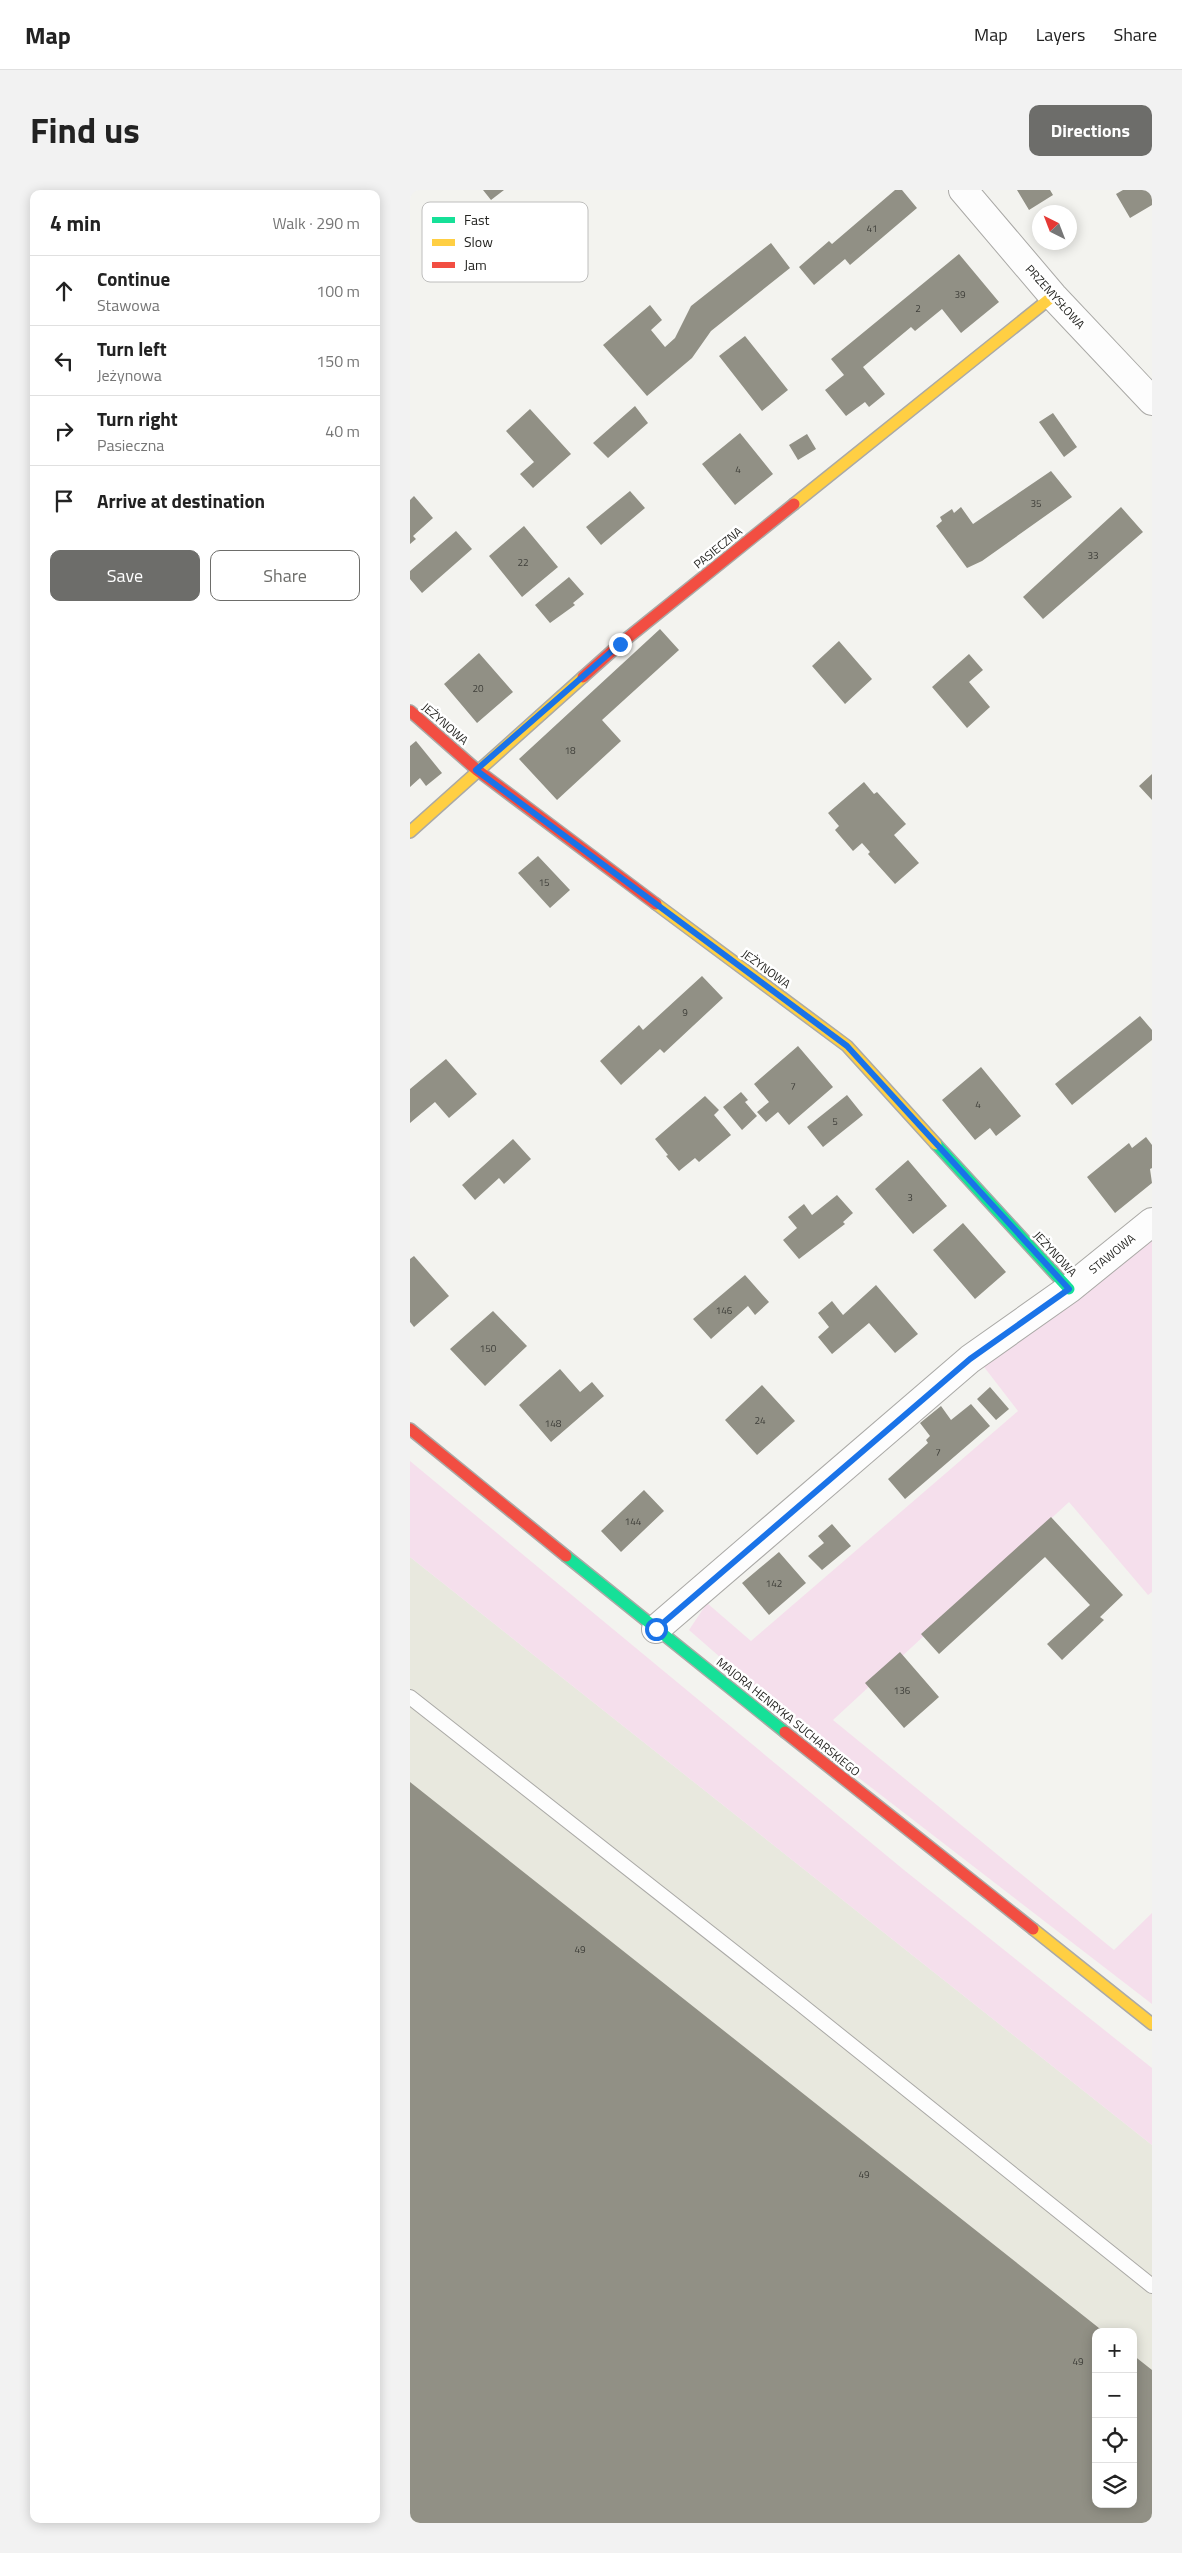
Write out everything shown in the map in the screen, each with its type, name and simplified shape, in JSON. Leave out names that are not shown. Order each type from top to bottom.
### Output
[{"type":"street","name":"PRZEMYSŁOWA","points":[[963,190],[1053,296],[1152,401]]},
{"type":"street","name":"PASIECZNA","points":[[410,832],[476,770],[620,644],[1053,296]]},
{"type":"street","name":"JEŻYNOWA","points":[[410,711],[476,770],[847,1046],[1069,1289]]},
{"type":"street","name":"STAWOWA","points":[[656,1629],[970,1359],[1069,1289],[1152,1222]]},
{"type":"street","name":"MAJORA HENRYKA SUCHARSKIEGO","points":[[410,1429],[656,1629],[1152,2024]]},
{"type":"lane","points":[[410,1697],[799,2003],[1152,2286]]},
{"type":"shaded area","points":[[1152,1233],[1152,1592],[1148,1595],[1069,1502],[833,1720],[1114,1950],[1152,1913],[1152,2004],[855,1775],[689,1630],[707,1603],[751,1641],[1018,1411],[981,1363]]},
{"type":"shaded area","points":[[410,1461],[904,1870],[1152,2068],[1152,2145],[410,1557]]},
{"type":"shaded area","points":[[410,1557],[1152,2145],[1152,2523],[410,2523]]},
{"type":"building","points":[[483,190],[504,190],[491,200]]},
{"type":"building","points":[[895,190],[902,190],[917,208],[850,265],[845,259],[814,285],[799,267],[829,241],[832,244]]},
{"type":"building","points":[[1017,190],[1050,190],[1053,195],[1037,205],[1032,205],[1032,208],[1029,210]]},
{"type":"building","points":[[1123,190],[1152,190],[1152,205],[1130,218],[1116,194]]},
{"type":"building","points":[[771,243],[790,268],[711,331],[692,358],[647,396],[603,345],[650,305],[662,320],[651,330],[665,347],[675,338],[691,306]]},
{"type":"building","points":[[959,254],[999,302],[961,333],[942,309],[915,331],[911,327],[863,367],[885,394],[869,407],[865,402],[846,416],[825,390],[844,375],[831,359]]},
{"type":"building","points":[[745,336],[788,390],[762,411],[719,356]]},
{"type":"building","points":[[635,406],[648,423],[608,458],[593,443]]},
{"type":"building","points":[[530,409],[571,454],[533,488],[520,474],[534,462],[506,431]]},
{"type":"building","points":[[1053,413],[1077,447],[1064,457],[1039,422]]},
{"type":"building","points":[[740,433],[773,474],[735,505],[702,464]]},
{"type":"building","points":[[807,434],[816,449],[798,460],[789,445]]},
{"type":"building","points":[[1051,471],[1072,497],[982,561],[967,568],[936,526],[942,521],[940,517],[952,509],[954,513],[961,507],[973,524]]},
{"type":"building","points":[[630,491],[645,508],[601,545],[586,527]]},
{"type":"building","points":[[414,496],[433,518],[413,536],[416,539],[410,544],[410,500]]},
{"type":"building","points":[[1121,507],[1143,532],[1043,619],[1023,597]]},
{"type":"building","points":[[524,526],[558,567],[522,597],[489,556]]},
{"type":"building","points":[[456,531],[472,549],[422,593],[410,579],[410,571]]},
{"type":"building","points":[[569,577],[584,594],[573,603],[575,605],[550,623],[535,605]]},
{"type":"building","points":[[660,629],[679,650],[602,720],[621,741],[557,800],[519,759]]},
{"type":"building","points":[[839,641],[872,679],[845,704],[812,666]]},
{"type":"building","points":[[479,653],[513,692],[477,723],[444,684]]},
{"type":"building","points":[[969,654],[983,670],[969,682],[990,707],[967,728],[932,687]]},
{"type":"building","points":[[416,741],[442,773],[426,786],[420,778],[410,787],[410,746]]},
{"type":"building","points":[[1152,774],[1152,800],[1139,786]]},
{"type":"building","points":[[864,782],[874,794],[877,792],[906,824],[894,835],[919,863],[895,884],[868,854],[870,852],[862,843],[853,851],[835,830],[839,826],[828,813]]},
{"type":"building","points":[[538,856],[570,890],[550,908],[518,873]]},
{"type":"building","points":[[702,976],[723,998],[664,1053],[660,1049],[621,1085],[600,1061],[639,1025],[643,1030]]},
{"type":"building","points":[[1140,1016],[1152,1030],[1152,1040],[1072,1105],[1055,1084]]},
{"type":"building","points":[[798,1046],[833,1087],[789,1125],[778,1112],[766,1122],[757,1112],[769,1102],[754,1084]]},
{"type":"building","points":[[446,1059],[477,1094],[449,1118],[435,1102],[410,1123],[410,1089]]},
{"type":"building","points":[[981,1067],[1021,1116],[996,1136],[990,1128],[975,1140],[942,1100]]},
{"type":"building","points":[[741,1092],[748,1100],[745,1102],[757,1116],[742,1130],[723,1107]]},
{"type":"building","points":[[847,1095],[863,1115],[823,1147],[807,1127]]},
{"type":"building","points":[[705,1096],[719,1110],[714,1115],[731,1135],[699,1162],[695,1158],[679,1171],[655,1139]]},
{"type":"building","points":[[1146,1137],[1152,1145],[1152,1168],[1150,1169],[1152,1183],[1115,1213],[1087,1177],[1129,1143],[1132,1148]]},
{"type":"building","points":[[513,1139],[531,1159],[504,1184],[499,1178],[475,1200],[462,1185]]},
{"type":"building","points":[[908,1160],[947,1206],[913,1234],[875,1189]]},
{"type":"building","points":[[837,1195],[853,1213],[843,1222],[845,1224],[799,1259],[783,1240],[797,1228],[788,1217],[804,1204],[812,1215]]},
{"type":"building","points":[[963,1223],[1006,1272],[975,1299],[933,1250]]},
{"type":"building","points":[[414,1256],[449,1296],[414,1327],[410,1322],[410,1259]]},
{"type":"building","points":[[745,1275],[769,1302],[755,1315],[748,1306],[711,1339],[693,1319]]},
{"type":"building","points":[[876,1285],[918,1334],[895,1353],[869,1323],[832,1354],[818,1337],[829,1327],[818,1313],[832,1301],[843,1315]]},
{"type":"building","points":[[493,1311],[527,1346],[485,1386],[450,1349]]},
{"type":"building","points":[[560,1369],[580,1392],[592,1382],[604,1396],[551,1442],[519,1405]]},
{"type":"building","points":[[762,1385],[795,1421],[757,1455],[725,1420]]},
{"type":"building","points":[[990,1387],[1009,1409],[996,1420],[977,1399]]},
{"type":"building","points":[[971,1404],[990,1426],[905,1499],[888,1479],[928,1443],[926,1440],[930,1436],[920,1423],[941,1406],[951,1420]]},
{"type":"building","points":[[644,1490],[664,1511],[621,1552],[601,1531]]},
{"type":"building","points":[[1051,1517],[1123,1595],[1100,1617],[1104,1620],[1062,1660],[1047,1644],[1090,1605],[1045,1557],[939,1654],[921,1634]]},
{"type":"building","points":[[832,1524],[851,1546],[822,1570],[808,1556],[824,1543],[818,1536]]},
{"type":"building","points":[[779,1552],[806,1583],[769,1615],[742,1583]]},
{"type":"building","points":[[900,1652],[939,1697],[904,1728],[865,1683]]},
{"type":"building","points":[[410,1782],[1099,2328],[1092,2328],[1092,2508],[1137,2508],[1137,2358],[1152,2370],[1152,2523],[410,2523]]},
{"type":"traffic: fast","points":[[936,1144],[1069,1289]]},
{"type":"traffic: fast","points":[[566,1556],[785,1732]]},
{"type":"traffic: slow","points":[[794,504],[1053,296]]},
{"type":"traffic: slow","points":[[410,832],[583,677]]},
{"type":"traffic: slow","points":[[656,904],[847,1046],[936,1144]]},
{"type":"traffic: slow","points":[[1033,1929],[1152,2024]]},
{"type":"traffic: jam","points":[[583,677],[620,644],[794,504]]},
{"type":"traffic: jam","points":[[410,711],[477,770],[656,904]]},
{"type":"traffic: jam","points":[[410,1429],[566,1556]]},
{"type":"traffic: jam","points":[[785,1732],[1033,1929]]},
{"type":"route","points":[[620,644],[476,770],[636,891],[847,1046],[1069,1289],[970,1359],[656,1629]]}]
